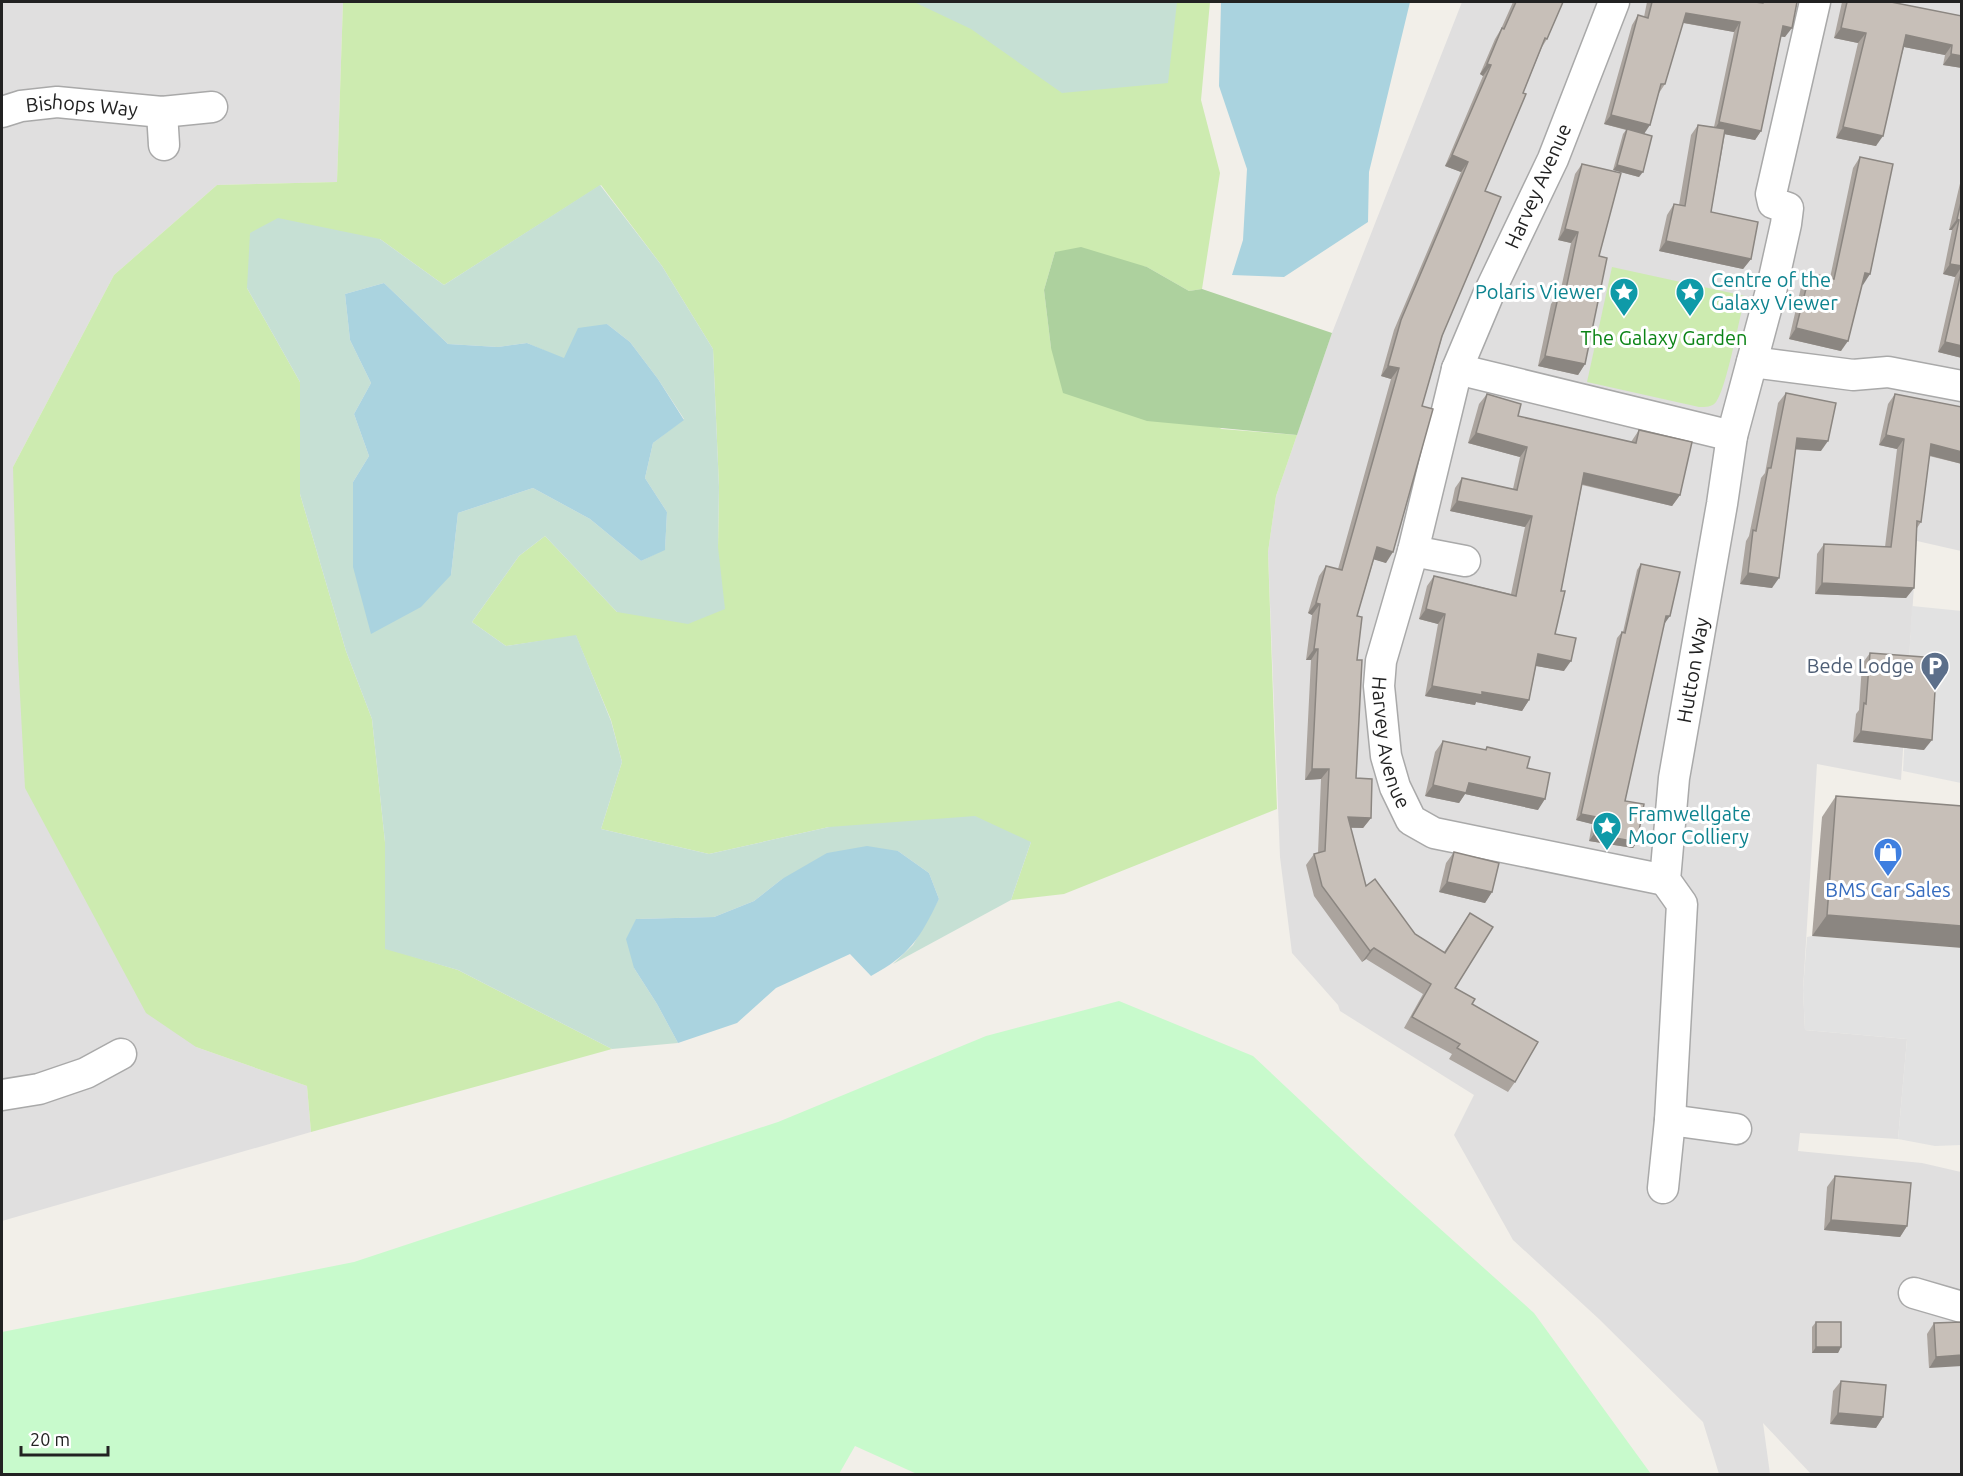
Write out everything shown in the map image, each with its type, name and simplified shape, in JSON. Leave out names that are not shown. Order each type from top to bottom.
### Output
[{"type":"street","name":"Harvey Avenue","points":[[1614,2],[1553,159],[1489,293],[1457,369],[1413,550],[1381,661],[1379,686],[1386,756],[1395,787],[1411,820],[1434,833],[1665,880]]},
{"type":"street","points":[[1815,2],[1772,195],[1773,203],[1788,208],[1786,224],[1752,362],[1853,375],[1888,372],[1962,386]]},
{"type":"street","name":"Bishops Way","points":[[2,112],[21,106],[57,102],[162,112],[212,107]]},
{"type":"street","name":"Bishops Way","points":[[162,112],[165,145]]},
{"type":"street","name":"Hutton Way","points":[[1665,880],[1674,778],[1732,436],[1752,362]]},
{"type":"street","points":[[1457,369],[1732,436]]},
{"type":"street","points":[[1413,550],[1465,561]]},
{"type":"street","points":[[1663,1188],[1670,1120],[1682,904],[1665,880]]},
{"type":"street","points":[[2,1095],[39,1089],[67,1080],[86,1073],[121,1054]]},
{"type":"street","points":[[1670,1120],[1736,1129]]},
{"type":"street","points":[[1914,1293],[1962,1307]]},
{"type":"shaded area","points":[[2,2],[343,2],[337,182],[217,185],[114,275],[13,467],[196,1047],[307,1086],[311,1132],[2,1221]]},
{"type":"shaded area","points":[[1462,2],[1961,2],[1961,551],[1917,541],[1901,780],[1817,764],[1803,990],[1805,1030],[1907,1039],[1898,1139],[1800,1133],[1798,1151],[1922,1163],[1961,1172],[1961,1474],[1811,1474],[1763,1423],[1770,1474],[1719,1474],[1703,1422],[1599,1319],[1513,1240],[1454,1135],[1474,1095],[1340,1011],[1338,1005],[1292,953],[1280,857],[1268,552],[1276,496],[1332,333]]},
{"type":"shaded area","name":"Bede Lodge","points":[[1912,606],[1962,611],[1961,783],[1903,771]]},
{"type":"shaded area","points":[[1807,937],[1961,948],[1961,1145],[1935,1146],[1898,1139],[1907,1039],[1805,1030],[1803,990]]},
{"type":"green space","points":[[343,2],[1210,2],[1201,100],[1220,173],[1202,289],[1189,291],[1147,267],[1055,252],[1044,290],[1051,348],[1222,429],[1297,435],[1276,496],[1268,552],[1277,809],[1064,894],[1011,900],[1031,842],[829,827],[709,854],[601,829],[622,762],[611,720],[576,636],[506,646],[472,622],[519,556],[545,536],[617,612],[718,547],[719,487],[713,349],[662,266],[601,185],[444,285],[380,239],[247,288],[300,382],[300,494],[346,651],[372,719],[385,842],[385,948],[458,970],[612,1049],[311,1132],[307,1086],[196,1047],[146,1013],[25,788],[18,658],[13,467],[114,275],[217,185],[337,182]]},
{"type":"green space","points":[[914,2],[1177,2],[1168,83],[1062,93],[971,29]]},
{"type":"green space","points":[[600,185],[662,266],[713,349],[719,487],[718,547],[725,609],[688,624],[617,612],[545,536],[519,556],[472,622],[506,646],[576,635],[611,721],[622,762],[601,829],[709,854],[829,827],[975,816],[1031,842],[1011,900],[893,964],[913,945],[939,899],[929,873],[898,851],[782,879],[754,901],[714,917],[636,919],[634,968],[678,1043],[612,1049],[458,970],[385,949],[385,842],[372,719],[346,651],[300,494],[300,382],[247,288],[250,233],[278,218],[380,239],[444,285]],"holes":[[[384,283],[448,344],[498,347],[527,343],[564,359],[607,324],[630,342],[684,419],[653,443],[645,478],[667,512],[665,549],[641,561],[590,519],[533,488],[458,513],[451,575],[353,482],[369,456],[354,414],[371,383],[350,340],[345,294]]]},
{"type":"green space","points":[[1081,247],[1147,267],[1189,291],[1202,289],[1332,333],[1297,435],[1147,421],[1063,393],[1051,348],[1044,290],[1055,252]]},
{"type":"green space","name":"The Galaxy Garden","points":[[1612,267],[1745,296],[1728,368],[1720,395],[1714,404],[1699,407],[1587,382]]},
{"type":"green space","points":[[1119,1001],[1253,1056],[1369,1165],[1534,1313],[1651,1474],[917,1474],[855,1446],[839,1474],[2,1474],[2,1332],[354,1262],[778,1122],[986,1036]]},
{"type":"water","points":[[1221,2],[1410,2],[1369,172],[1368,222],[1284,277],[1232,275],[1243,240],[1247,169],[1219,86]]},
{"type":"water","points":[[384,283],[448,344],[498,347],[527,343],[564,358],[578,328],[607,324],[630,342],[658,379],[684,420],[653,443],[645,478],[667,512],[665,550],[641,561],[590,519],[533,488],[458,513],[451,575],[421,607],[371,634],[353,567],[353,482],[369,456],[354,414],[371,383],[350,340],[345,294]]},
{"type":"water","points":[[867,846],[898,851],[929,873],[939,899],[926,925],[905,953],[871,976],[850,954],[776,988],[737,1023],[678,1043],[634,968],[626,939],[636,919],[714,917],[754,901],[782,879],[827,853]]},
{"type":"building","points":[[1516,2],[1563,2],[1547,39],[1545,38],[1523,93],[1526,94],[1485,191],[1501,197],[1442,336],[1422,406],[1433,409],[1393,552],[1377,547],[1357,616],[1362,617],[1357,660],[1362,660],[1356,778],[1372,779],[1371,818],[1348,817],[1366,886],[1375,879],[1415,934],[1445,953],[1470,913],[1493,927],[1455,988],[1475,999],[1472,1004],[1538,1042],[1515,1082],[1457,1048],[1460,1044],[1412,1017],[1431,984],[1374,948],[1370,951],[1322,886],[1314,854],[1325,851],[1329,769],[1312,769],[1318,649],[1314,649],[1320,604],[1316,603],[1326,566],[1342,570],[1399,368],[1388,366],[1401,320],[1468,162],[1452,155],[1491,65],[1487,64],[1502,28],[1504,29]]},
{"type":"building","points":[[1652,2],[1797,2],[1792,28],[1783,26],[1761,131],[1719,122],[1740,22],[1686,13],[1665,84],[1661,84],[1650,125],[1611,115],[1638,15],[1648,18]]},
{"type":"building","points":[[1847,2],[1891,2],[1962,16],[1962,56],[1951,54],[1952,45],[1906,35],[1883,136],[1843,127],[1866,33],[1841,28]]},
{"type":"building","points":[[1698,125],[1725,129],[1711,212],[1758,222],[1751,259],[1666,241],[1674,204],[1685,206]]},
{"type":"building","points":[[1627,129],[1652,136],[1643,172],[1617,165]]},
{"type":"building","points":[[1860,157],[1893,164],[1870,274],[1865,273],[1848,341],[1796,328],[1810,273],[1834,279]]},
{"type":"building","points":[[1582,164],[1621,173],[1599,256],[1607,258],[1585,364],[1545,356],[1559,293],[1565,294],[1578,232],[1565,229]]},
{"type":"building","points":[[1962,198],[1962,266],[1950,264]]},
{"type":"building","points":[[1962,268],[1962,346],[1945,342]]},
{"type":"building","points":[[1786,393],[1836,403],[1828,441],[1797,438],[1779,578],[1748,573],[1753,530],[1756,531]]},
{"type":"building","points":[[1487,394],[1521,404],[1518,416],[1636,443],[1639,430],[1692,442],[1680,495],[1584,473],[1561,591],[1565,591],[1555,634],[1576,638],[1571,661],[1538,654],[1529,700],[1432,686],[1445,614],[1426,609],[1434,576],[1516,596],[1532,516],[1457,501],[1462,478],[1517,490],[1527,447],[1476,433]]},
{"type":"building","points":[[1895,394],[1962,407],[1962,452],[1931,444],[1921,522],[1917,521],[1914,588],[1822,583],[1824,544],[1891,547],[1904,439],[1886,435]]},
{"type":"building","points":[[1641,564],[1680,572],[1670,616],[1666,616],[1625,801],[1644,804],[1637,842],[1594,834],[1597,817],[1581,814],[1622,632],[1625,633]]},
{"type":"building","points":[[1870,653],[1937,658],[1932,740],[1861,731],[1864,703],[1866,704]]},
{"type":"building","points":[[1443,741],[1486,750],[1487,747],[1530,757],[1527,768],[1550,773],[1545,799],[1469,783],[1466,793],[1433,785]]},
{"type":"building","name":"BMS Car Sales","points":[[1836,796],[1962,806],[1962,926],[1827,915]]},
{"type":"building","points":[[1454,852],[1499,863],[1492,892],[1447,882]]},
{"type":"building","points":[[1835,1176],[1911,1183],[1907,1226],[1831,1220]]},
{"type":"building","points":[[1816,1322],[1841,1322],[1841,1347],[1816,1347]]},
{"type":"building","points":[[1962,1322],[1962,1355],[1936,1357],[1934,1323]]},
{"type":"building","points":[[1841,1381],[1886,1385],[1883,1417],[1838,1413]]},
{"type":"place","name":"Polaris Viewer","points":[[1624,318]]},
{"type":"place","name":"Centre of the Galaxy Viewer","points":[[1690,318]]},
{"type":"place","name":"Bede Lodge","points":[[1935,692]]},
{"type":"place","name":"Framwellgate Moor Colliery","points":[[1607,852]]},
{"type":"place","name":"BMS Car Sales","points":[[1888,878]]}]
